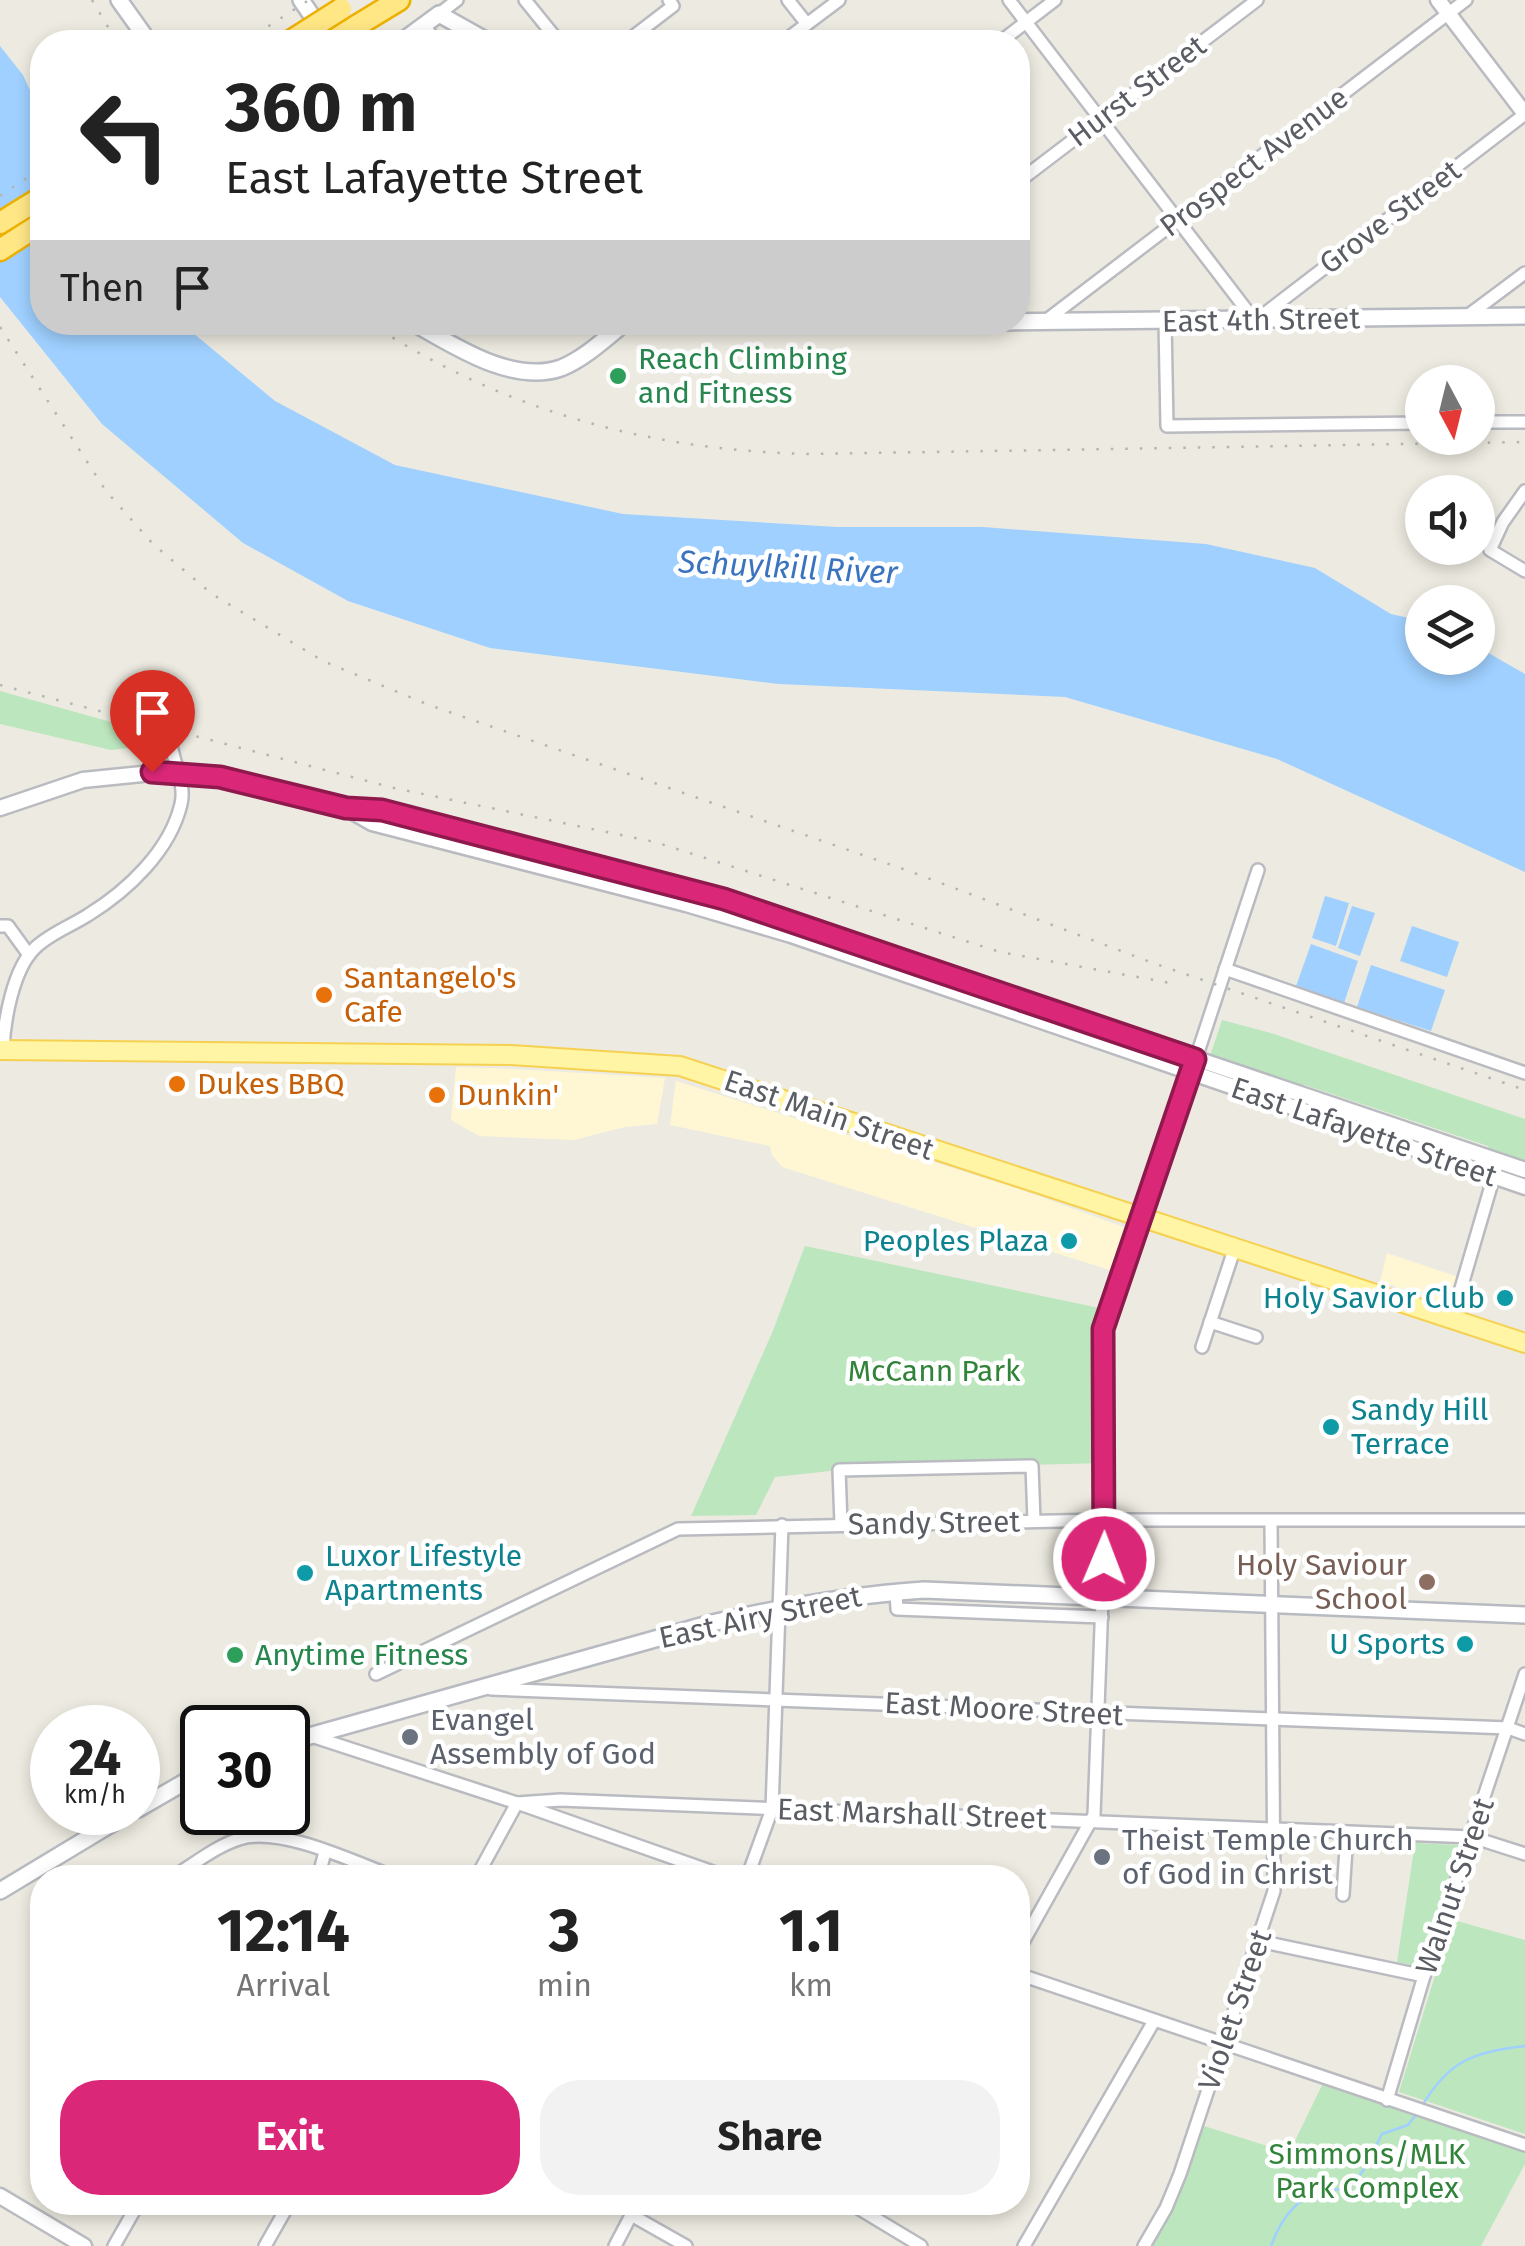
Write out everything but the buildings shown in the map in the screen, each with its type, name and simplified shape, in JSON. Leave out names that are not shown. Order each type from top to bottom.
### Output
[{"type":"highway","points":[[350,30],[399,0]]},
{"type":"highway","points":[[308,30],[349,5]]},
{"type":"highway","points":[[0,223],[30,204]]},
{"type":"highway","points":[[0,250],[30,231]]},
{"type":"main road","points":[[119,0],[140,30]]},
{"type":"main road","points":[[301,0],[322,30]]},
{"type":"main road","points":[[418,30],[439,14],[468,30]]},
{"type":"main road","name":"East 4th Street","points":[[1030,323],[1525,316]]},
{"type":"main road","points":[[436,335],[514,369],[548,371],[578,359],[609,335]]},
{"type":"main road","name":"East Main Street","points":[[1,1050],[492,1055],[680,1066],[1525,1343]]},
{"type":"main road","name":"East Airy Street","points":[[310,1734],[651,1639],[782,1607],[896,1592],[1525,1615]]},
{"type":"main road","points":[[43,1865],[93,1835]]},
{"type":"main road","points":[[0,1891],[30,1873]]},
{"type":"street","points":[[439,14],[457,0]]},
{"type":"street","points":[[525,0],[549,30]]},
{"type":"street","points":[[788,0],[808,24]]},
{"type":"street","points":[[802,30],[839,0]]},
{"type":"street","points":[[1009,0],[1256,320]]},
{"type":"street","points":[[1016,30],[1056,0]]},
{"type":"street","name":"Hurst Street","points":[[1030,173],[1257,0]]},
{"type":"street","points":[[1438,0],[1525,114]]},
{"type":"street","name":"Prospect Avenue","points":[[1042,324],[1466,0]]},
{"type":"street","points":[[640,30],[671,3]]},
{"type":"street","points":[[424,26],[428,30]]},
{"type":"street","name":"Grove Street","points":[[1256,320],[1525,114]]},
{"type":"street","points":[[1466,317],[1525,272]]},
{"type":"street","points":[[1165,322],[1167,426],[1405,423]]},
{"type":"street","points":[[1495,422],[1525,422]]},
{"type":"street","points":[[1525,491],[1490,550],[1525,572]]},
{"type":"street","points":[[168,716],[169,686]]},
{"type":"street","points":[[1,1050],[10,1000],[36,946],[122,890],[145,869],[156,852],[181,805],[181,780],[174,766],[171,743]]},
{"type":"street","name":"East Lafayette Street","points":[[0,808],[83,780],[152,772],[194,774],[253,784],[346,808],[382,810],[724,899],[1193,1066],[1496,1168],[1525,1187]]},
{"type":"street","points":[[1030,1930],[1091,1822],[1105,1520],[1103,1329],[1258,870]]},
{"type":"street","points":[[0,926],[8,926],[29,955]]},
{"type":"street","points":[[1226,969],[1525,1073]]},
{"type":"street","points":[[1452,1319],[1496,1168]]},
{"type":"street","name":"East Lafayette Street","points":[[1496,1168],[1525,1170]]},
{"type":"street","points":[[1202,1347],[1234,1250]]},
{"type":"street","points":[[1210,1322],[1256,1337]]},
{"type":"street","points":[[841,1524],[839,1470],[1032,1466],[1034,1521]]},
{"type":"street","name":"Sandy Street","points":[[376,1674],[678,1529],[1105,1520],[1525,1520]]},
{"type":"street","name":"Violet Street","points":[[1144,2246],[1180,2174],[1274,1891],[1270,1522]]},
{"type":"street","points":[[752,1865],[772,1808],[782,1526]]},
{"type":"street","points":[[896,1592],[897,1609],[1102,1618]]},
{"type":"street","points":[[1068,1616],[1070,1596]]},
{"type":"street","name":"Walnut Street","points":[[1387,2100],[1424,1976],[1525,1674]]},
{"type":"street","name":"East Moore Street","points":[[482,1688],[1508,1728],[1525,1734]]},
{"type":"street","name":"East Marshall Street","points":[[310,1736],[517,1803],[560,1800],[1472,1837],[1525,1854]]},
{"type":"street","points":[[483,1865],[517,1803],[693,1865]]},
{"type":"street","points":[[1344,1895],[1347,1832]]},
{"type":"street","points":[[193,1865],[240,1838],[260,1836],[288,1840],[362,1865]]},
{"type":"street","points":[[322,1865],[326,1852]]},
{"type":"street","points":[[1259,1941],[1424,1976]]},
{"type":"street","points":[[1030,1978],[1525,2145]]},
{"type":"street","points":[[1024,2246],[1154,2020]]},
{"type":"street","points":[[0,2196],[30,2214]]},
{"type":"street","points":[[32,2215],[84,2246]]},
{"type":"street","points":[[114,2246],[132,2215]]},
{"type":"street","points":[[265,2246],[283,2215]]},
{"type":"street","points":[[879,2215],[921,2246]]},
{"type":"street","points":[[615,2246],[633,2216],[686,2246]]},
{"type":"shaded area","points":[[456,1067],[665,1078],[657,1124],[625,1127],[574,1140],[479,1136],[451,1120]]},
{"type":"shaded area","points":[[676,1081],[1013,1187],[1129,1229],[1113,1271],[782,1167],[770,1146],[670,1125]]},
{"type":"shaded area","points":[[1387,1253],[1458,1277],[1448,1305],[1380,1281]]},
{"type":"green space","points":[[0,691],[147,732],[166,743],[168,753],[137,747],[111,750],[0,724]]},
{"type":"green space","points":[[1222,1020],[1525,1119],[1525,1161],[1210,1056]]},
{"type":"green space","name":"McCann Park","points":[[805,1246],[1109,1310],[1104,1463],[839,1470],[775,1477],[756,1515],[691,1516],[772,1333]]},
{"type":"green space","points":[[1415,1843],[1459,1845],[1419,1967],[1397,1962]]},
{"type":"green space","name":"Simmons/MLK Park Complex","points":[[1457,1921],[1525,1940],[1525,2134],[1399,2092],[1450,1927]]},
{"type":"green space","name":"Simmons/MLK Park Complex","points":[[1325,2079],[1525,2145],[1525,2164],[1481,2246],[1144,2246],[1201,2125],[1289,2153]]},
{"type":"water","points":[[0,46],[30,90],[30,334],[0,297]]},
{"type":"water","name":"Schuylkill River","points":[[31,335],[195,335],[275,401],[395,465],[623,514],[837,527],[983,527],[1206,544],[1315,568],[1391,614],[1405,617],[1405,675],[1495,675],[1495,657],[1525,674],[1525,872],[1277,759],[1065,697],[779,684],[490,648],[348,601],[243,543],[102,424]]},
{"type":"water","points":[[1325,896],[1349,903],[1336,946],[1312,938]]},
{"type":"water","points":[[1352,906],[1375,913],[1360,956],[1338,948]]},
{"type":"water","points":[[1412,926],[1459,942],[1447,977],[1400,961]]},
{"type":"water","points":[[1311,944],[1358,961],[1344,1003],[1296,986]]},
{"type":"water","points":[[1371,965],[1445,990],[1431,1031],[1357,1007]]},
{"type":"waterway","points":[[1422,2106],[1442,2078],[1465,2061],[1491,2051],[1525,2046]]},
{"type":"waterway","points":[[1271,2246],[1284,2219],[1297,2204],[1314,2193],[1338,2190],[1353,2182],[1382,2134],[1408,2125],[1418,2112]]},
{"type":"tunnel","points":[[168,716],[171,743]]},
{"type":"railway","points":[[92,0],[110,30]]},
{"type":"railway","points":[[263,30],[309,0]]},
{"type":"railway","points":[[0,196],[30,176]]},
{"type":"railway","points":[[0,327],[106,491],[153,544],[212,594],[323,661],[429,705],[909,871],[1153,963],[1525,1090]]},
{"type":"railway","points":[[389,335],[472,380],[580,420],[693,445],[752,451],[811,454],[1525,442]]},
{"type":"railway","points":[[0,685],[394,788],[655,842],[1000,952],[1176,984]]},
{"type":"place","name":"Reach Climbing and Fitness","points":[[618,376]]},
{"type":"place","name":"Santangelo's Cafe","points":[[324,995]]},
{"type":"place","name":"Dukes BBQ","points":[[177,1084]]},
{"type":"place","name":"Dunkin'","points":[[437,1095]]},
{"type":"place","name":"Peoples Plaza","points":[[1069,1241]]},
{"type":"place","name":"Holy Savior Club","points":[[1505,1298]]},
{"type":"place","name":"Sandy Hill Terrace","points":[[1331,1427]]},
{"type":"place","name":"Luxor Lifestyle Apartments","points":[[305,1573]]},
{"type":"place","name":"Holy Saviour School","points":[[1427,1582]]},
{"type":"place","name":"U Sports","points":[[1465,1644]]},
{"type":"place","name":"Anytime Fitness","points":[[235,1655]]},
{"type":"place","name":"Evangel Assembly of God","points":[[410,1737]]},
{"type":"place","name":"Theist Temple Church of God in Christ","points":[[1102,1857]]},
{"type":"route","points":[[152,772],[220,777],[346,808],[382,810],[724,899],[1195,1059],[1103,1329],[1104,1559]]}]
